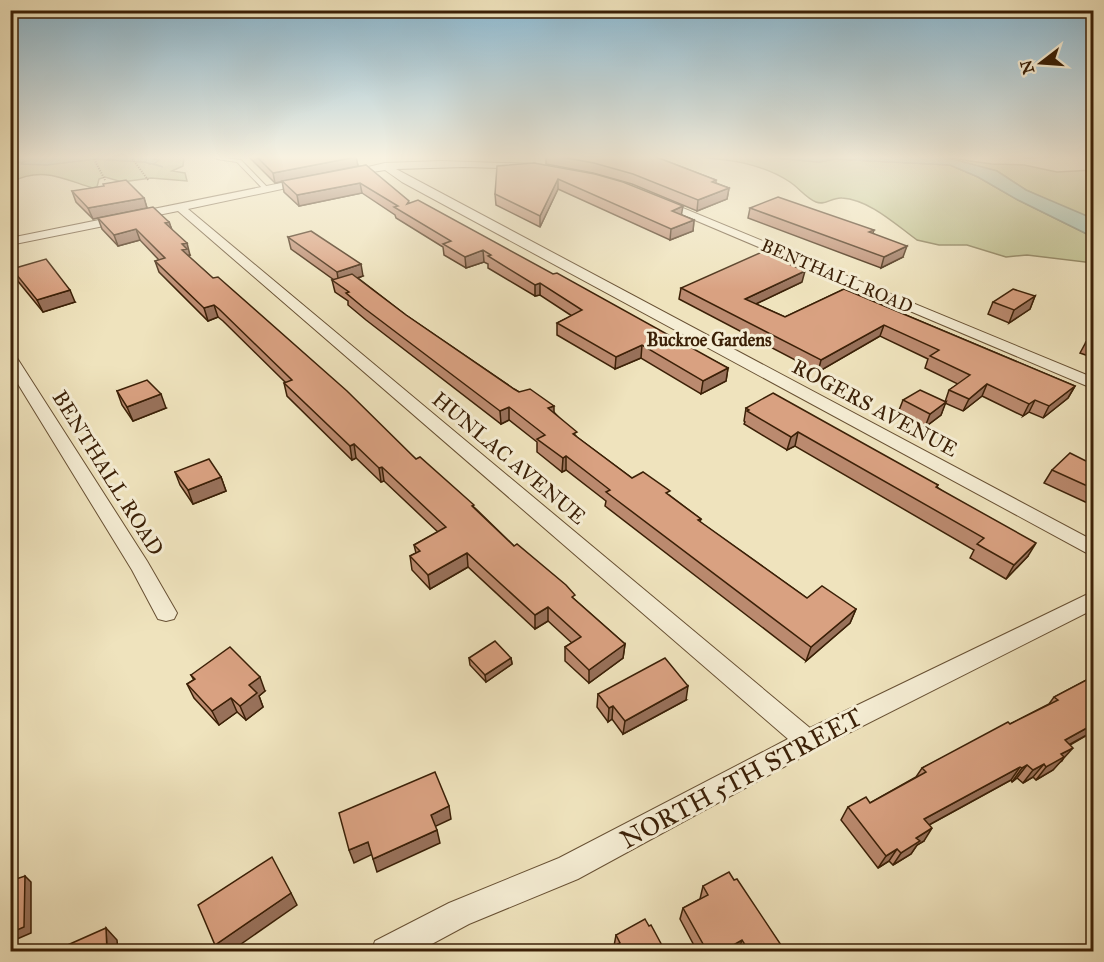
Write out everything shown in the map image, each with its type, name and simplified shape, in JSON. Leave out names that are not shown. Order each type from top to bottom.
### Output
[{"type":"street","points":[[10,242],[210,202]]},
{"type":"street","name":"ROGERS AVENUE","points":[[447,202],[1094,550]]},
{"type":"street","name":"BENTHALL ROAD","points":[[661,202],[1094,384]]},
{"type":"street","name":"HUNLAC AVENUE","points":[[181,208],[808,741]]},
{"type":"street","name":"BENTHALL ROAD","points":[[10,358],[140,566],[166,613]]},
{"type":"street","name":"NORTH 5TH STREET","points":[[386,951],[459,913],[568,869],[808,741],[1094,598]]},
{"type":"green space","points":[[858,202],[1022,202],[1093,237],[1093,263],[1027,255],[1006,257],[967,245],[939,245],[917,240],[882,214]]},
{"type":"green space","points":[[1052,202],[1093,202],[1093,221]]},
{"type":"water","points":[[1022,202],[1054,202],[1087,216],[1093,221],[1093,237]]},
{"type":"building","points":[[82,202],[122,202],[88,208]]},
{"type":"building","points":[[391,202],[408,202],[407,204],[421,202],[553,274],[557,273],[728,368],[703,381],[642,345],[616,357],[557,323],[582,310],[540,283],[535,285],[488,256],[491,255],[483,250],[465,257],[443,244],[451,241],[394,207],[398,206]]},
{"type":"building","points":[[511,202],[547,202],[540,216]]},
{"type":"building","points":[[610,202],[673,202],[683,206],[672,211],[694,220],[671,229]]},
{"type":"building","points":[[766,202],[792,202],[874,230],[869,232],[907,246],[884,257],[750,208]]},
{"type":"building","points":[[153,207],[169,222],[165,223],[187,243],[182,244],[187,249],[182,250],[213,278],[218,277],[347,391],[416,459],[420,457],[474,505],[472,506],[514,546],[517,544],[566,585],[575,595],[572,597],[625,644],[589,670],[565,647],[581,637],[548,607],[535,615],[467,553],[428,575],[410,556],[420,551],[414,545],[446,527],[382,467],[379,468],[354,444],[350,446],[284,383],[292,380],[219,309],[214,305],[204,308],[155,261],[165,258],[136,229],[114,235],[98,218]]},
{"type":"building","points":[[311,231],[361,264],[337,272],[288,237]]},
{"type":"building","points":[[762,252],[805,271],[745,299],[785,317],[844,289],[1075,386],[1049,406],[1035,400],[1029,404],[987,384],[969,399],[949,390],[970,375],[930,356],[939,350],[884,325],[821,360],[681,288]]},
{"type":"building","points":[[46,259],[70,290],[37,300],[12,269]]},
{"type":"building","points":[[352,274],[406,315],[514,389],[519,392],[530,389],[554,406],[548,408],[577,432],[573,434],[632,478],[643,472],[670,491],[666,493],[701,519],[698,520],[807,598],[822,586],[856,609],[811,647],[606,492],[610,490],[566,456],[563,458],[537,439],[545,435],[509,407],[500,411],[364,308],[346,293],[349,292],[332,280]]},
{"type":"building","points":[[1013,289],[1035,296],[1014,310],[993,302]]},
{"type":"building","points":[[1094,336],[1094,345],[1086,342]]},
{"type":"building","points":[[147,380],[161,394],[127,407],[117,391]]},
{"type":"building","points":[[920,390],[946,402],[930,414],[903,400]]},
{"type":"building","points":[[773,393],[938,485],[936,487],[1036,543],[1014,565],[977,544],[984,538],[798,432],[791,437],[747,411],[749,410],[746,408]]},
{"type":"building","points":[[1070,453],[1094,465],[1094,489],[1052,470]]},
{"type":"building","points":[[209,459],[221,477],[188,490],[175,472]]},
{"type":"building","points":[[495,641],[511,658],[485,675],[469,658]]},
{"type":"building","points":[[230,647],[260,677],[249,685],[257,693],[240,706],[231,698],[212,711],[187,684],[195,679],[191,675]]},
{"type":"building","points":[[665,658],[688,686],[625,721],[613,706],[609,708],[598,694]]},
{"type":"building","points":[[1094,676],[1094,724],[1065,740],[1073,748],[1061,754],[1064,757],[1046,767],[1044,764],[1033,770],[1027,765],[1020,767],[924,819],[932,828],[916,838],[920,841],[901,853],[897,849],[886,856],[848,807],[866,797],[870,803],[926,772],[922,768],[1008,722],[1010,724],[1058,700],[1054,697]]},
{"type":"building","points":[[435,772],[449,806],[431,815],[437,830],[373,859],[368,842],[349,850],[339,813]]},
{"type":"building","points":[[272,857],[291,893],[215,945],[198,905]]},
{"type":"building","points":[[729,872],[734,880],[737,879],[785,951],[749,951],[742,940],[723,951],[707,951],[683,908],[708,895],[703,886]]},
{"type":"building","points":[[25,876],[24,927],[10,933],[10,881]]},
{"type":"building","points":[[645,919],[649,926],[651,925],[665,951],[604,951],[620,943],[616,935]]},
{"type":"building","points":[[106,928],[107,951],[54,951]]},
{"type":"district","name":"Buckroe Gardens","points":[[709,340]]}]
